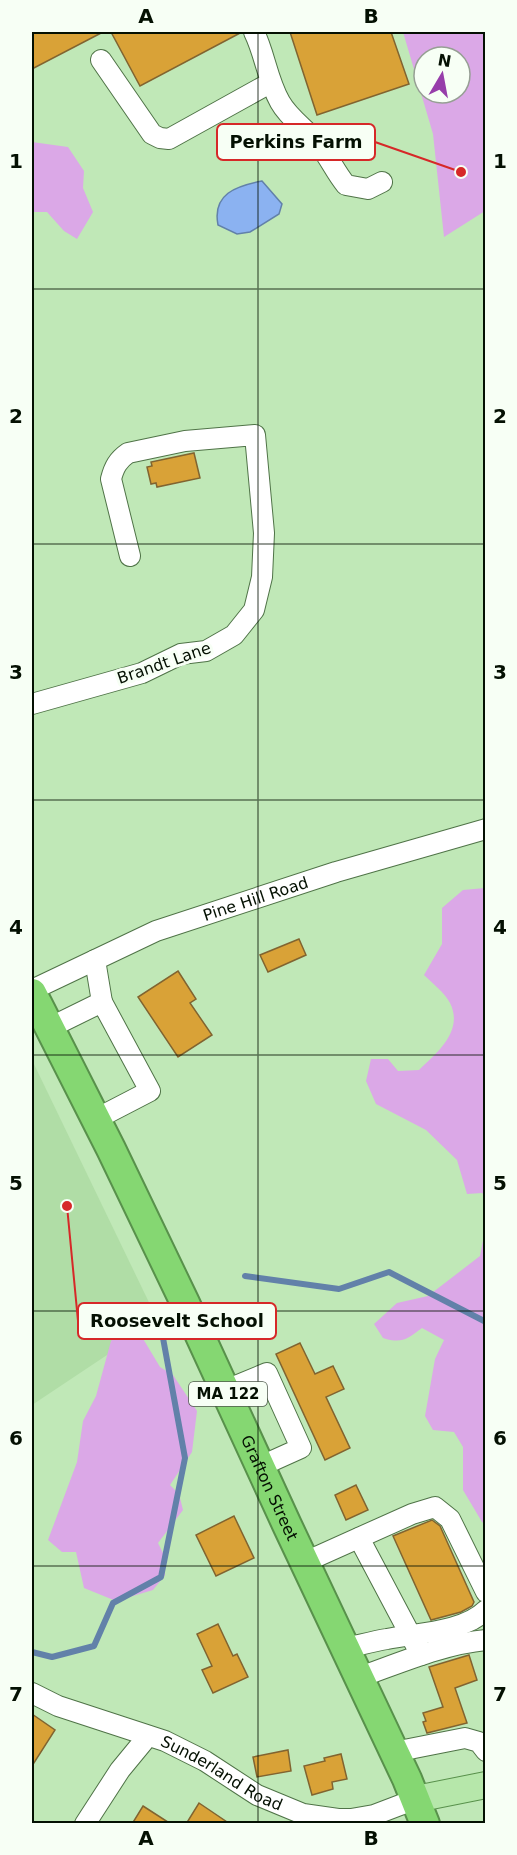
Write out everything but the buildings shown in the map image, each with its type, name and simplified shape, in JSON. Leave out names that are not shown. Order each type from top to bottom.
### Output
[{"type":"highway","name":"Grafton Street","points":[[32,991],[226,1390],[420,1811]]},
{"type":"main road","name":"Sunderland Road","points":[[420,1811],[486,1785]]},
{"type":"street","points":[[254,32],[259,41],[270,82],[280,103],[295,122],[319,145],[338,176],[346,185],[368,189],[382,182]]},
{"type":"street","points":[[101,60],[152,134],[159,138],[169,139],[270,82]]},
{"type":"street","name":"Brandt Lane","points":[[32,704],[142,673],[181,654],[206,651],[234,635],[254,610],[262,577],[264,532],[255,435],[185,441],[128,453],[121,458],[114,469],[112,486],[130,556]]},
{"type":"street","name":"Pine Hill Road","points":[[32,991],[156,931],[336,872],[486,830]]},
{"type":"street","points":[[95,960],[102,1002],[150,1091],[96,1119]]},
{"type":"street","points":[[49,1028],[102,1002]]},
{"type":"street","points":[[226,1390],[267,1373],[301,1449],[261,1466]]},
{"type":"street","points":[[305,1562],[412,1514],[435,1507],[450,1519],[486,1592]]},
{"type":"street","points":[[359,1538],[422,1655]]},
{"type":"street","points":[[346,1648],[437,1631],[468,1622],[486,1610]]},
{"type":"street","points":[[360,1677],[422,1655],[471,1641],[486,1640]]},
{"type":"street","name":"Sunderland Road","points":[[32,1693],[76,1712],[189,1752],[268,1800],[313,1819],[351,1819],[420,1811]]},
{"type":"street","points":[[85,1824],[120,1770],[148,1736]]},
{"type":"street","points":[[394,1752],[465,1738],[479,1742],[486,1750]]},
{"type":"shaded area","points":[[403,32],[485,32],[485,211],[444,237],[433,134],[424,105],[472,105],[472,45],[412,45],[412,63]]},
{"type":"shaded area","points":[[32,142],[68,147],[84,171],[83,188],[93,212],[77,239],[64,231],[47,212],[32,212]]},
{"type":"shaded area","points":[[486,888],[485,1196],[482,1193],[467,1194],[457,1160],[426,1130],[376,1104],[366,1081],[371,1059],[388,1059],[398,1071],[419,1070],[446,1041],[454,1023],[450,1003],[424,975],[442,944],[442,908],[463,890]]},
{"type":"shaded area","points":[[32,1060],[158,1321],[32,1405]]},
{"type":"shaded area","points":[[485,1230],[485,1524],[463,1490],[463,1447],[454,1432],[433,1430],[425,1416],[435,1359],[444,1340],[422,1328],[404,1339],[390,1340],[383,1338],[374,1324],[397,1303],[428,1296],[480,1256]]},
{"type":"shaded area","points":[[125,1325],[136,1327],[160,1367],[173,1375],[197,1411],[192,1452],[170,1485],[179,1494],[183,1510],[158,1543],[165,1557],[165,1575],[153,1590],[116,1601],[84,1588],[76,1552],[62,1552],[48,1540],[77,1462],[83,1421],[96,1396],[111,1341]]},
{"type":"water","points":[[262,181],[282,204],[279,214],[250,232],[237,234],[218,225],[219,206],[228,193]]},
{"type":"waterway","points":[[245,1276],[339,1289],[389,1272],[486,1322]]},
{"type":"waterway","points":[[32,1652],[52,1657],[94,1646],[113,1603],[161,1577],[185,1458],[163,1338]]},
{"type":"place","name":"Perkins Farm","points":[[461,172]]},
{"type":"place","name":"Roosevelt School","points":[[67,1206]]}]
